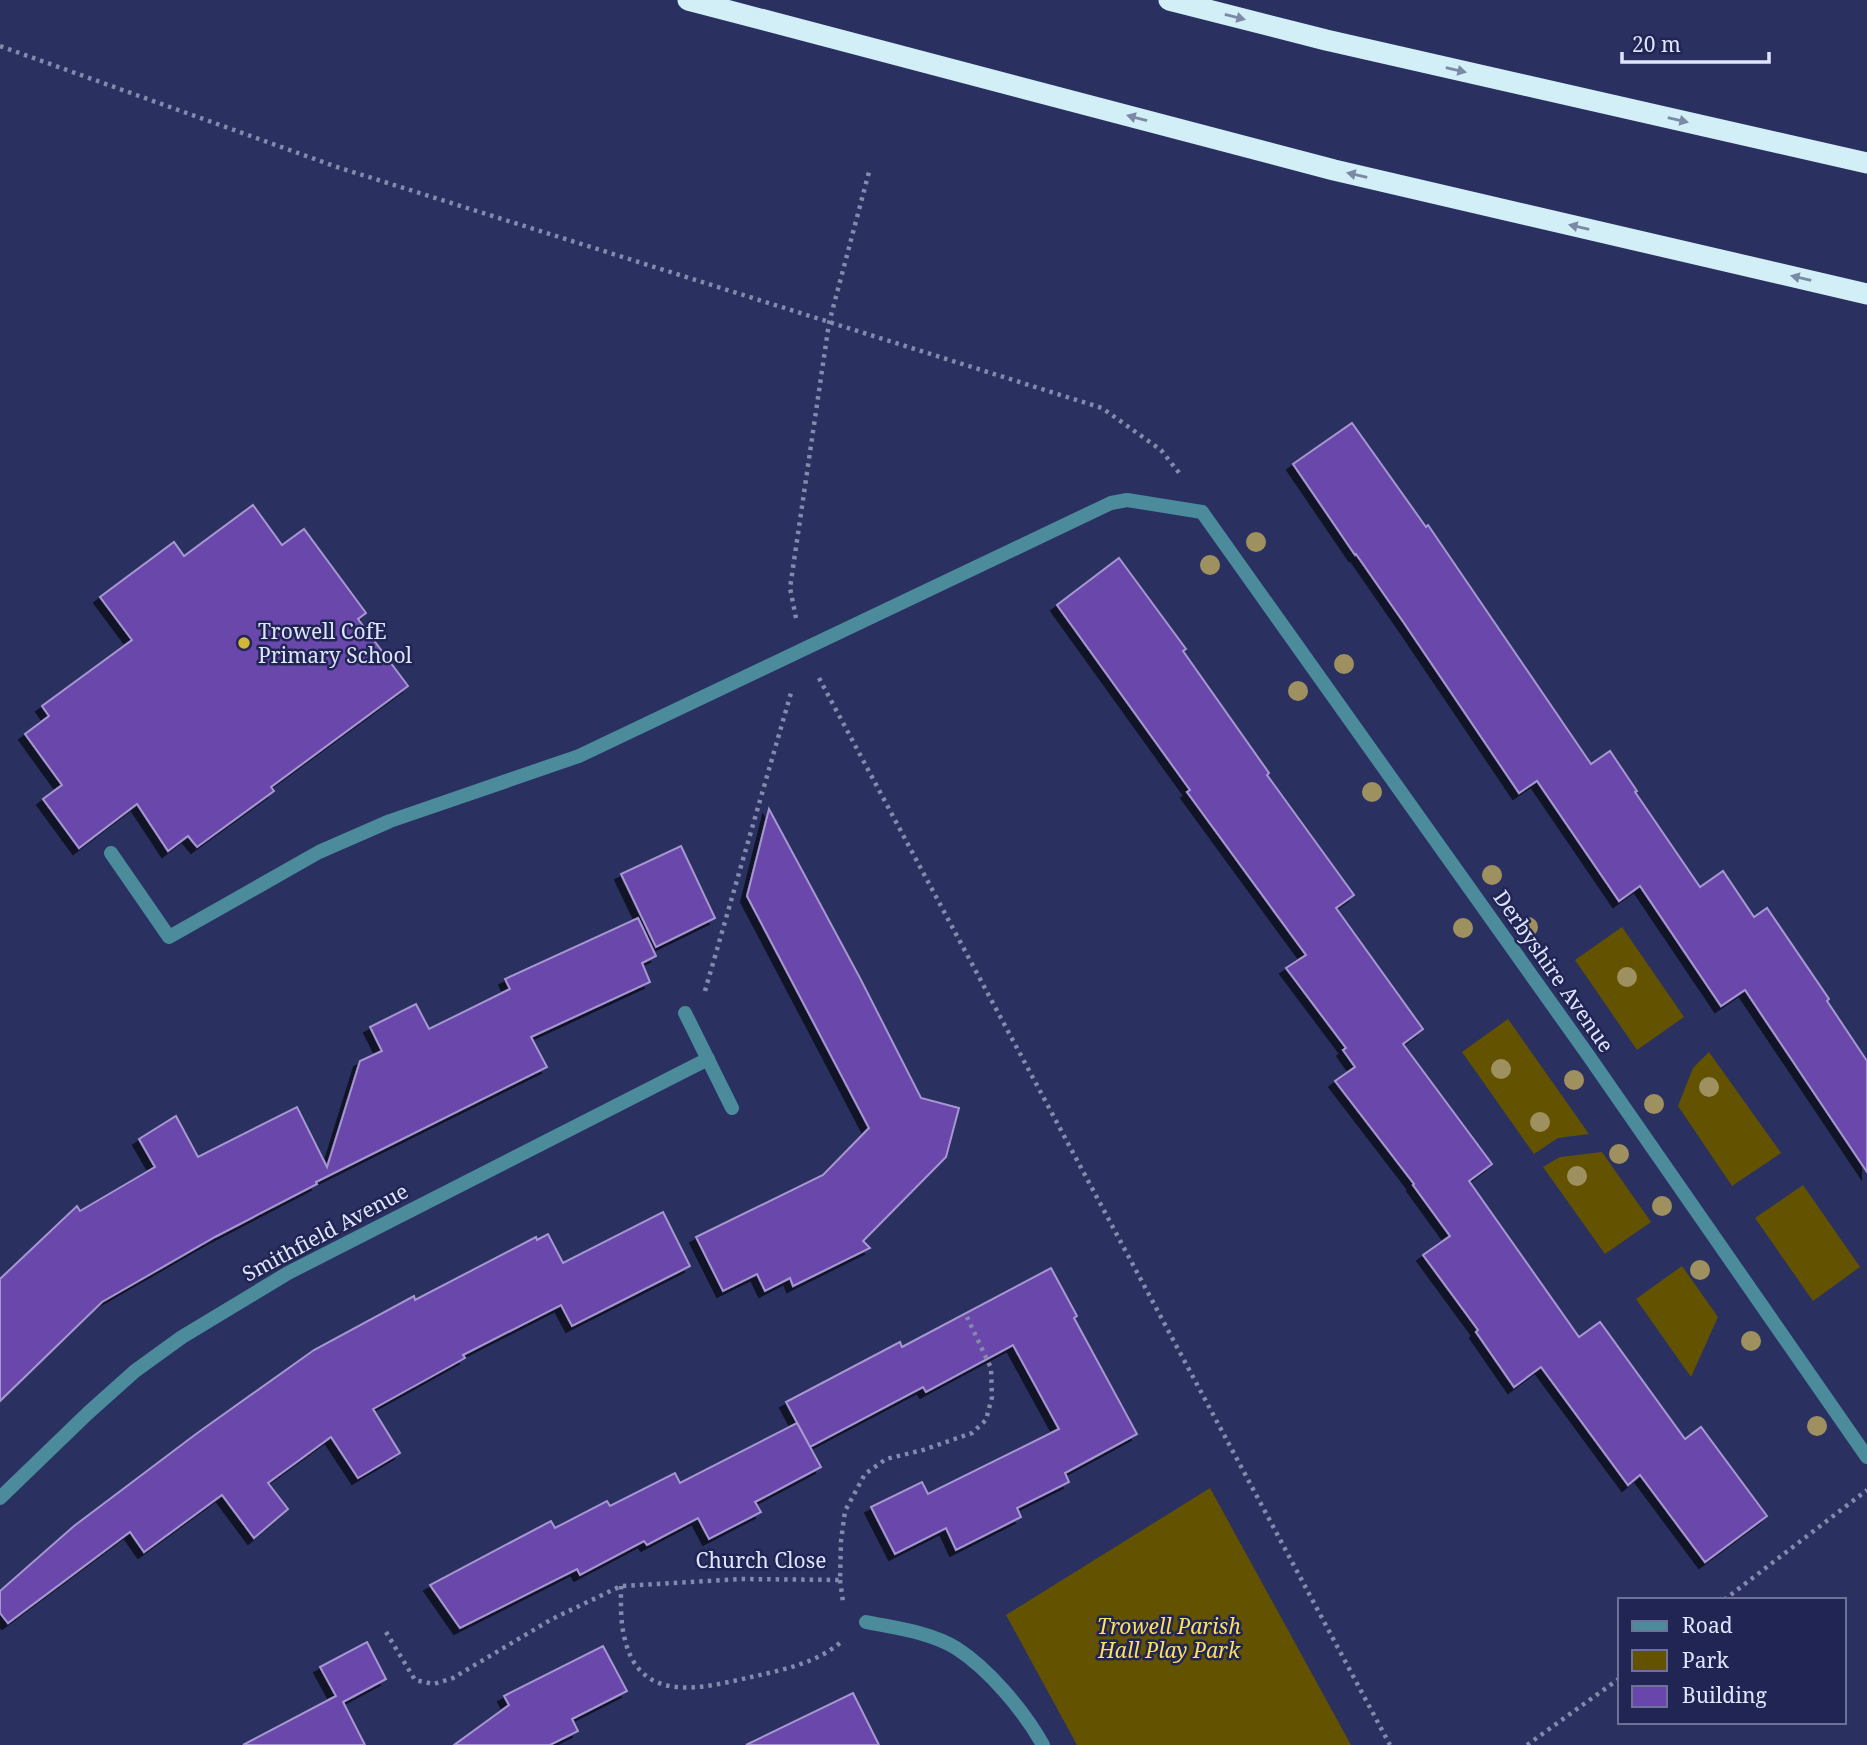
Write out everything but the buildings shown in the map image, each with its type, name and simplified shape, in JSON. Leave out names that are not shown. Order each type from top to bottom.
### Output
[{"type":"highway","points":[[688,0],[1334,170],[1867,294]]},
{"type":"highway","points":[[1169,0],[1326,40],[1867,163]]},
{"type":"street","points":[[111,853],[169,937],[319,852],[390,821],[579,756],[1111,503],[1128,500],[1202,512]]},
{"type":"street","name":"Derbyshire Avenue","points":[[1202,512],[1588,1055],[1867,1457]]},
{"type":"street","points":[[685,1013],[732,1108]]},
{"type":"street","name":"Smithfield Avenue","points":[[0,1498],[135,1371],[182,1337],[288,1273],[708,1059]]},
{"type":"street","points":[[866,1622],[902,1629],[955,1648],[985,1673],[1028,1718],[1043,1745]]},
{"type":"path","points":[[0,47],[337,167],[1102,408],[1161,450],[1194,489],[1202,512]]},
{"type":"path","points":[[869,172],[829,323],[790,588],[799,635],[804,649],[1390,1745]]},
{"type":"path","points":[[685,1013],[704,997],[792,689],[786,658]]},
{"type":"path","name":"Church Close","points":[[386,1632],[415,1680],[434,1684],[453,1678],[551,1619],[621,1586],[740,1578],[840,1580],[845,1511],[866,1474],[886,1460],[972,1433],[986,1420],[992,1397],[990,1368],[967,1317]]},
{"type":"path","points":[[1727,1598],[1867,1490]]},
{"type":"path","points":[[621,1586],[625,1640],[634,1662],[663,1686],[702,1688],[782,1670],[830,1652],[866,1622]]},
{"type":"path","points":[[1527,1745],[1618,1679]]},
{"type":"green space","points":[[1622,927],[1684,1017],[1637,1050],[1575,960]]},
{"type":"green space","points":[[1508,1019],[1589,1134],[1558,1138],[1534,1154],[1462,1052]]},
{"type":"green space","points":[[1709,1052],[1781,1153],[1732,1186],[1678,1106],[1693,1068]]},
{"type":"green space","points":[[1602,1152],[1651,1222],[1605,1254],[1543,1167],[1560,1157]]},
{"type":"green space","points":[[1803,1185],[1860,1267],[1813,1301],[1755,1218]]},
{"type":"green space","points":[[1682,1266],[1718,1317],[1691,1377],[1636,1299]]},
{"type":"green space","name":"Trowell Parish Hall Play Park","points":[[1210,1488],[1351,1745],[1077,1745],[1006,1615]]},
{"type":"place","name":"Trowell CofE Primary School","points":[[244,643]]}]
